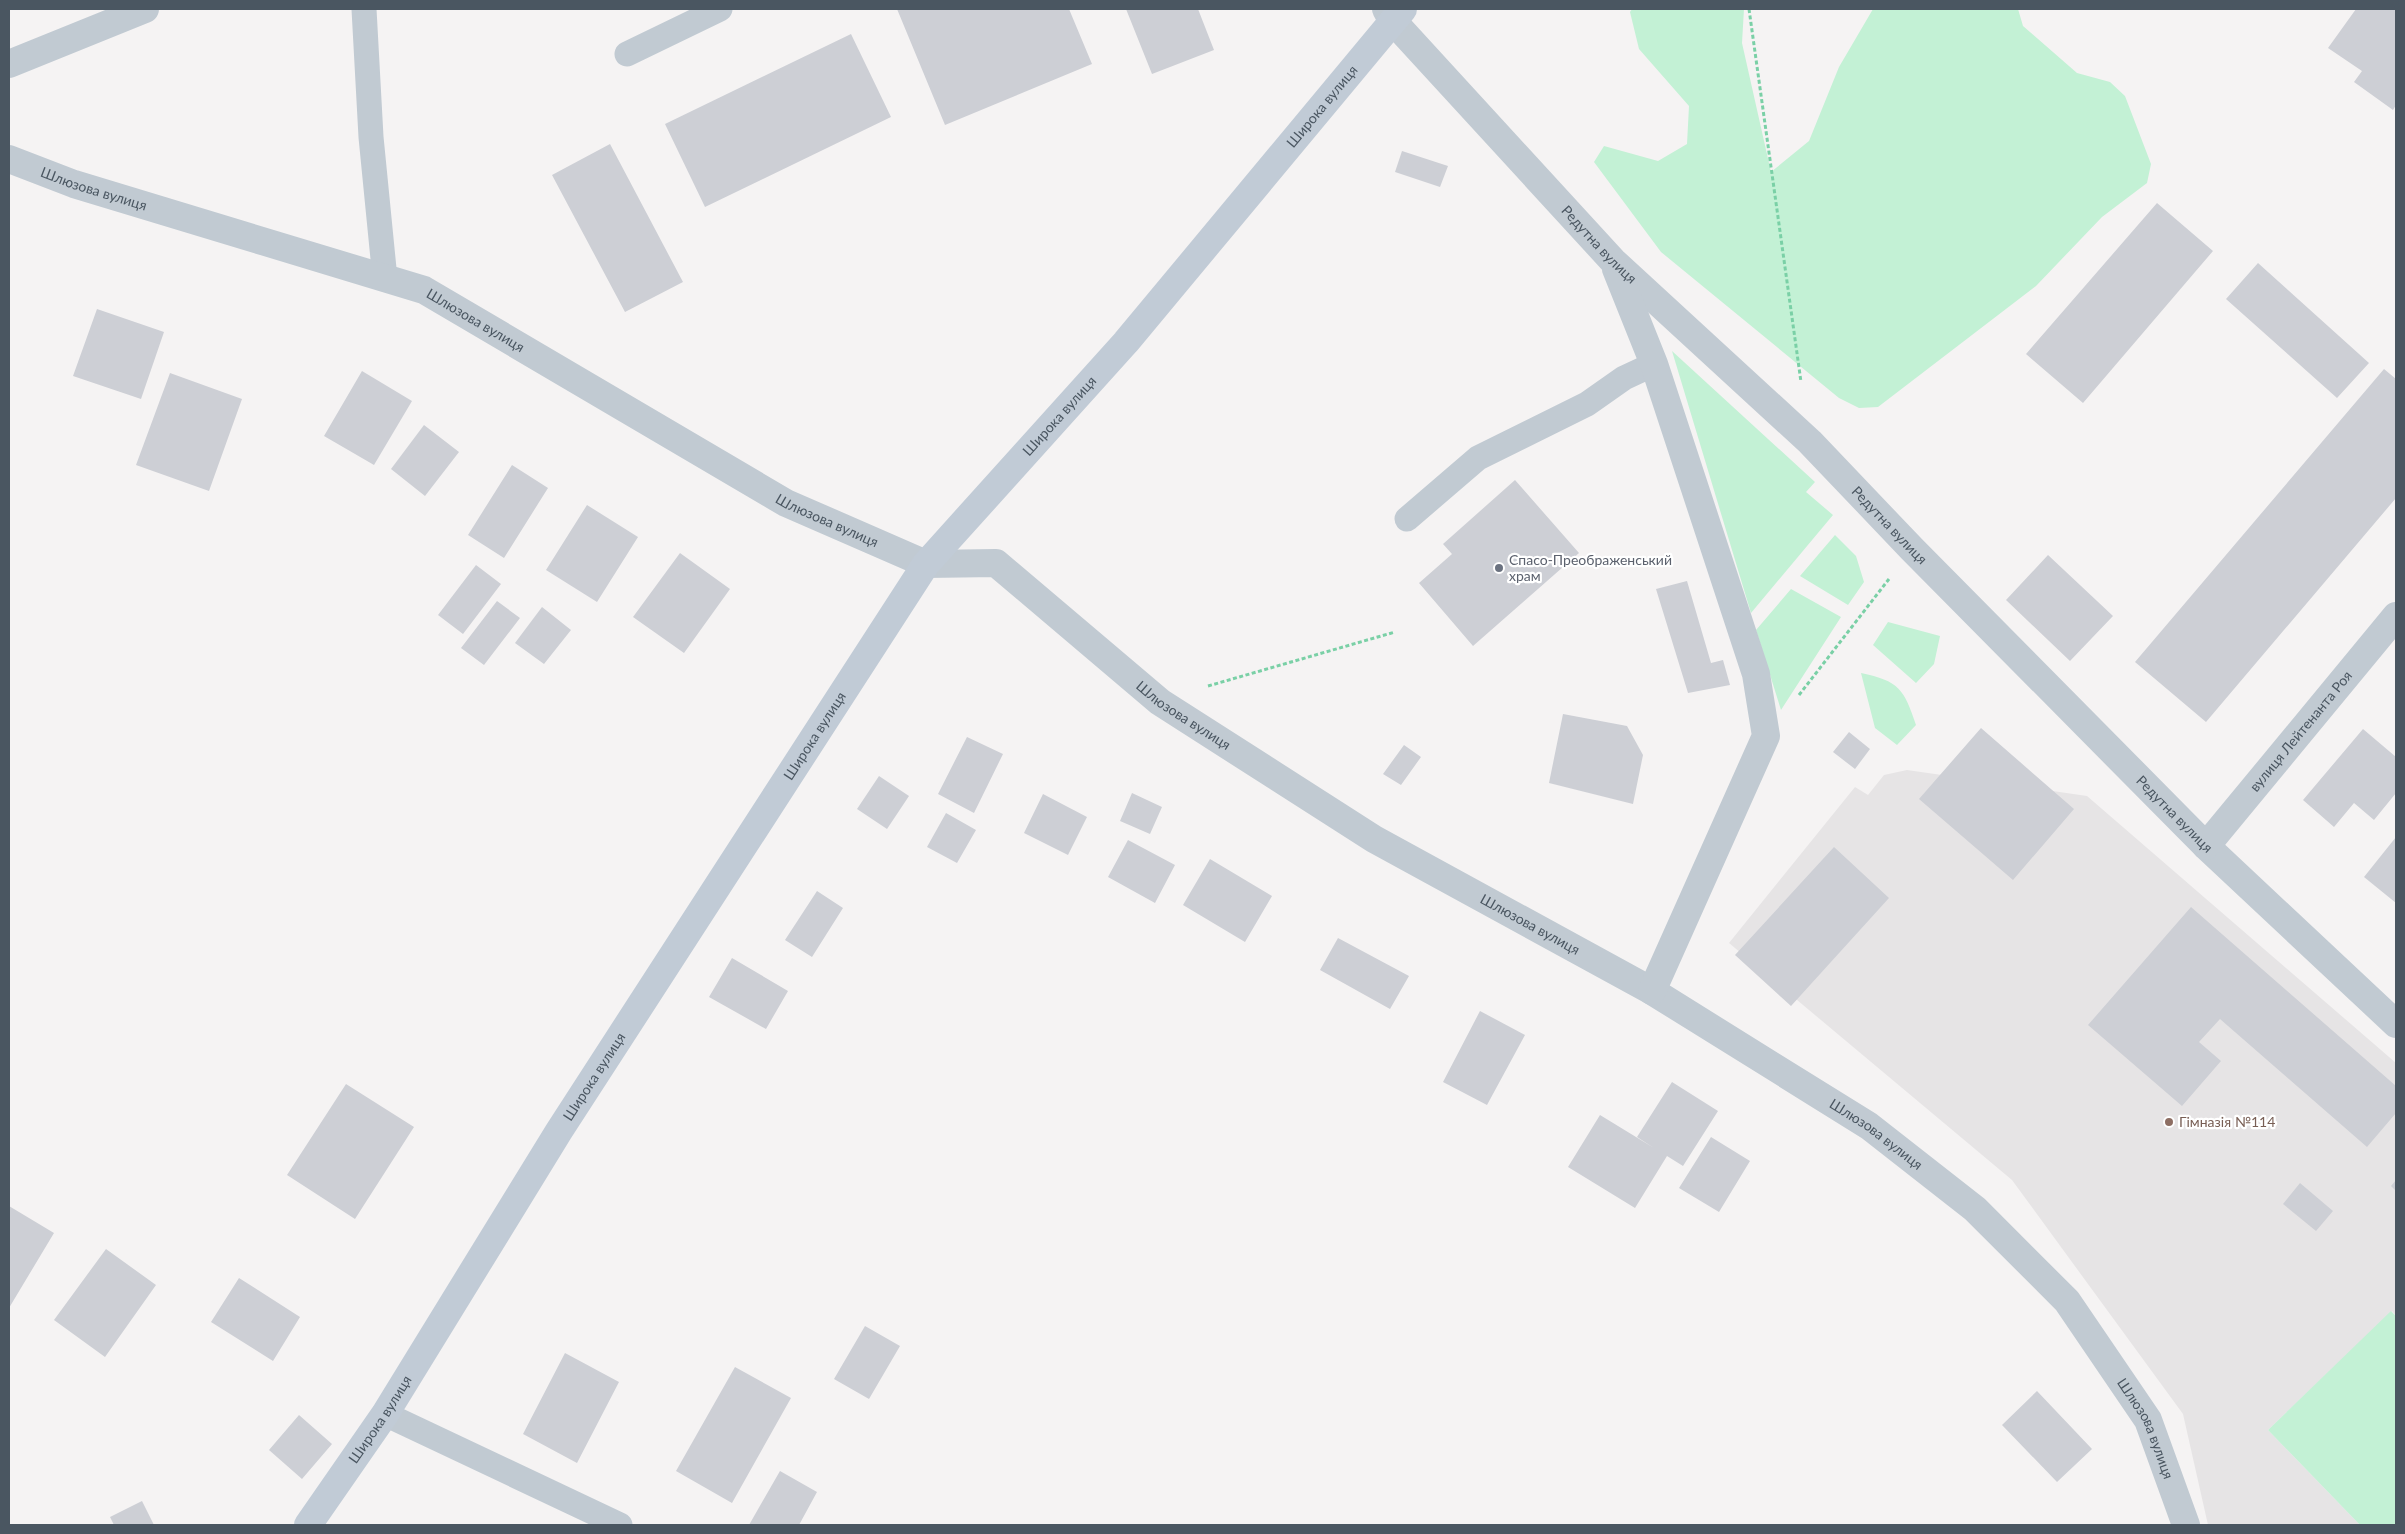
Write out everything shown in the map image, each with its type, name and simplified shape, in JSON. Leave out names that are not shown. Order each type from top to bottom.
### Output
[{"type":"main road","name":"Широка вулиця","points":[[308,1525],[386,1414],[559,1131],[926,564],[1126,342],[1394,12]]},
{"type":"street","points":[[9,64],[146,9]]},
{"type":"street","name":"Редутна вулиця","points":[[1394,12],[1613,261],[1810,442],[1912,549],[2206,846],[2396,1024]]},
{"type":"street","name":"Шлюзова вулиця","points":[[9,158],[74,184],[424,290],[786,503],[926,564],[996,563],[1160,702],[1374,838],[1652,991],[1870,1126],[1975,1209],[2067,1301],[2148,1420],[2186,1525]]},
{"type":"street","points":[[1613,261],[1654,364],[1756,674],[1766,736],[1652,991]]},
{"type":"street","name":"вулиця Лейтенанта Роя","points":[[2206,846],[2396,616]]},
{"type":"lane","points":[[364,9],[371,137],[385,279]]},
{"type":"lane","points":[[628,54],[720,9]]},
{"type":"lane","points":[[1408,519],[1478,458],[1587,404],[1624,378],[1654,364]]},
{"type":"lane","points":[[386,1414],[620,1525]]},
{"type":"path","points":[[1749,9],[1801,383]]},
{"type":"path","points":[[1766,736],[1912,549]]},
{"type":"path","points":[[1160,702],[1242,676],[1395,632]]},
{"type":"shaded area","name":"Гімназія №114","points":[[1907,770],[2087,796],[2396,1063],[2396,1316],[2392,1311],[2268,1430],[2360,1525],[2208,1525],[2183,1414],[2012,1180],[1729,943],[1855,787],[1868,795],[1884,775]]},
{"type":"green space","points":[[1632,9],[1744,9],[1742,43],[1771,172],[1809,141],[1839,67],[1873,9],[2018,9],[2023,26],[2077,73],[2110,82],[2125,96],[2151,164],[2147,183],[2102,217],[2036,286],[1878,407],[1859,408],[1839,398],[1661,252],[1594,162],[1604,146],[1658,161],[1687,144],[1689,106],[1639,49],[1630,12]]},
{"type":"green space","points":[[1672,351],[1815,482],[1806,492],[1833,515],[1751,613]]},
{"type":"green space","points":[[1835,535],[1856,556],[1864,582],[1848,605],[1800,576]]},
{"type":"green space","points":[[1791,589],[1841,617],[1781,710],[1756,630]]},
{"type":"green space","points":[[1888,622],[1940,636],[1934,664],[1916,683],[1873,645]]},
{"type":"green space","points":[[1861,673],[1892,683],[1898,688],[1908,703],[1916,725],[1897,745],[1875,728]]},
{"type":"green space","points":[[2391,1311],[2396,1316],[2396,1525],[2360,1525],[2268,1430]]},
{"type":"building","points":[[897,9],[1069,9],[1092,64],[945,125]]},
{"type":"building","points":[[1126,9],[1198,9],[1214,50],[1152,74]]},
{"type":"building","points":[[2356,9],[2396,9],[2396,105],[2393,110],[2354,82],[2362,71],[2328,48]]},
{"type":"building","points":[[851,34],[891,117],[705,207],[665,124]]},
{"type":"building","points":[[610,144],[683,282],[625,312],[552,175]]},
{"type":"building","points":[[1402,151],[1448,166],[1440,187],[1395,172]]},
{"type":"building","points":[[2157,203],[2213,251],[2083,403],[2026,354]]},
{"type":"building","points":[[2258,263],[2369,363],[2337,398],[2226,299]]},
{"type":"building","points":[[97,309],[164,332],[141,399],[73,376]]},
{"type":"building","points":[[2384,369],[2396,379],[2396,498],[2206,722],[2135,662]]},
{"type":"building","points":[[362,371],[412,401],[374,465],[324,436]]},
{"type":"building","points":[[170,373],[242,399],[209,491],[136,465]]},
{"type":"building","points":[[424,425],[459,452],[425,496],[391,469]]},
{"type":"building","points":[[512,465],[548,488],[504,558],[468,535]]},
{"type":"building","name":"Спасо-Преображенський храм","points":[[1515,480],[1579,553],[1473,646],[1419,583],[1452,554],[1443,544]]},
{"type":"building","points":[[587,505],[638,537],[597,602],[546,570]]},
{"type":"building","points":[[680,553],[730,589],[684,653],[633,617]]},
{"type":"building","points":[[2048,555],[2113,616],[2070,661],[2006,600]]},
{"type":"building","points":[[476,565],[501,584],[463,634],[438,615]]},
{"type":"building","points":[[1687,581],[1711,663],[1723,660],[1730,685],[1688,693],[1656,589]]},
{"type":"building","points":[[497,601],[520,618],[484,665],[461,648]]},
{"type":"building","points":[[542,607],[571,630],[544,664],[515,643]]},
{"type":"building","points":[[1563,714],[1627,726],[1643,755],[1633,804],[1549,783]]},
{"type":"building","points":[[1981,728],[2074,809],[2013,880],[1919,799]]},
{"type":"building","points":[[2363,729],[2396,757],[2396,793],[2374,820],[2354,803],[2334,827],[2303,800]]},
{"type":"building","points":[[1849,732],[1870,749],[1855,769],[1833,752]]},
{"type":"building","points":[[967,737],[1003,754],[974,813],[938,794]]},
{"type":"building","points":[[1404,745],[1421,757],[1401,785],[1383,774]]},
{"type":"building","points":[[879,776],[909,796],[887,829],[857,809]]},
{"type":"building","points":[[1132,793],[1162,807],[1150,834],[1120,821]]},
{"type":"building","points":[[1043,794],[1087,817],[1068,855],[1024,833]]},
{"type":"building","points":[[946,813],[976,830],[957,863],[927,847]]},
{"type":"building","points":[[2396,837],[2396,903],[2364,877]]},
{"type":"building","points":[[1128,840],[1175,865],[1155,903],[1108,877]]},
{"type":"building","points":[[1834,847],[1889,898],[1791,1006],[1735,955]]},
{"type":"building","points":[[1210,859],[1272,896],[1245,942],[1183,905]]},
{"type":"building","points":[[817,891],[843,908],[812,957],[785,940]]},
{"type":"building","points":[[2191,907],[2396,1086],[2396,1113],[2367,1147],[2220,1019],[2199,1042],[2221,1061],[2182,1106],[2088,1025]]},
{"type":"building","points":[[1338,938],[1409,976],[1390,1009],[1320,970]]},
{"type":"building","points":[[732,958],[788,991],[766,1029],[709,997]]},
{"type":"building","points":[[1480,1011],[1525,1035],[1487,1105],[1443,1082]]},
{"type":"building","points":[[1672,1082],[1718,1111],[1683,1166],[1667,1156],[1635,1208],[1568,1167],[1600,1115],[1654,1148],[1637,1137]]},
{"type":"building","points":[[346,1084],[414,1127],[355,1219],[287,1175]]},
{"type":"building","points":[[1711,1137],[1750,1161],[1719,1212],[1679,1188]]},
{"type":"building","points":[[2396,1180],[2396,1191],[2391,1186]]},
{"type":"building","points":[[2300,1183],[2333,1211],[2316,1231],[2283,1204]]},
{"type":"building","points":[[9,1206],[54,1233],[9,1308]]},
{"type":"building","points":[[106,1249],[156,1285],[105,1357],[54,1320]]},
{"type":"building","points":[[239,1278],[300,1317],[273,1361],[211,1322]]},
{"type":"building","points":[[865,1326],[900,1346],[869,1399],[834,1379]]},
{"type":"building","points":[[565,1353],[619,1382],[577,1463],[523,1434]]},
{"type":"building","points":[[735,1367],[791,1398],[732,1503],[676,1471]]},
{"type":"building","points":[[2037,1391],[2092,1449],[2057,1482],[2002,1425]]},
{"type":"building","points":[[299,1415],[332,1444],[302,1479],[269,1450]]},
{"type":"building","points":[[780,1471],[817,1492],[799,1525],[749,1525]]},
{"type":"building","points":[[142,1501],[154,1525],[114,1525],[110,1517]]},
{"type":"place","name":"Спасо-Преображенський храм","points":[[1499,568]]},
{"type":"place","name":"Гімназія №114","points":[[2169,1122]]}]
